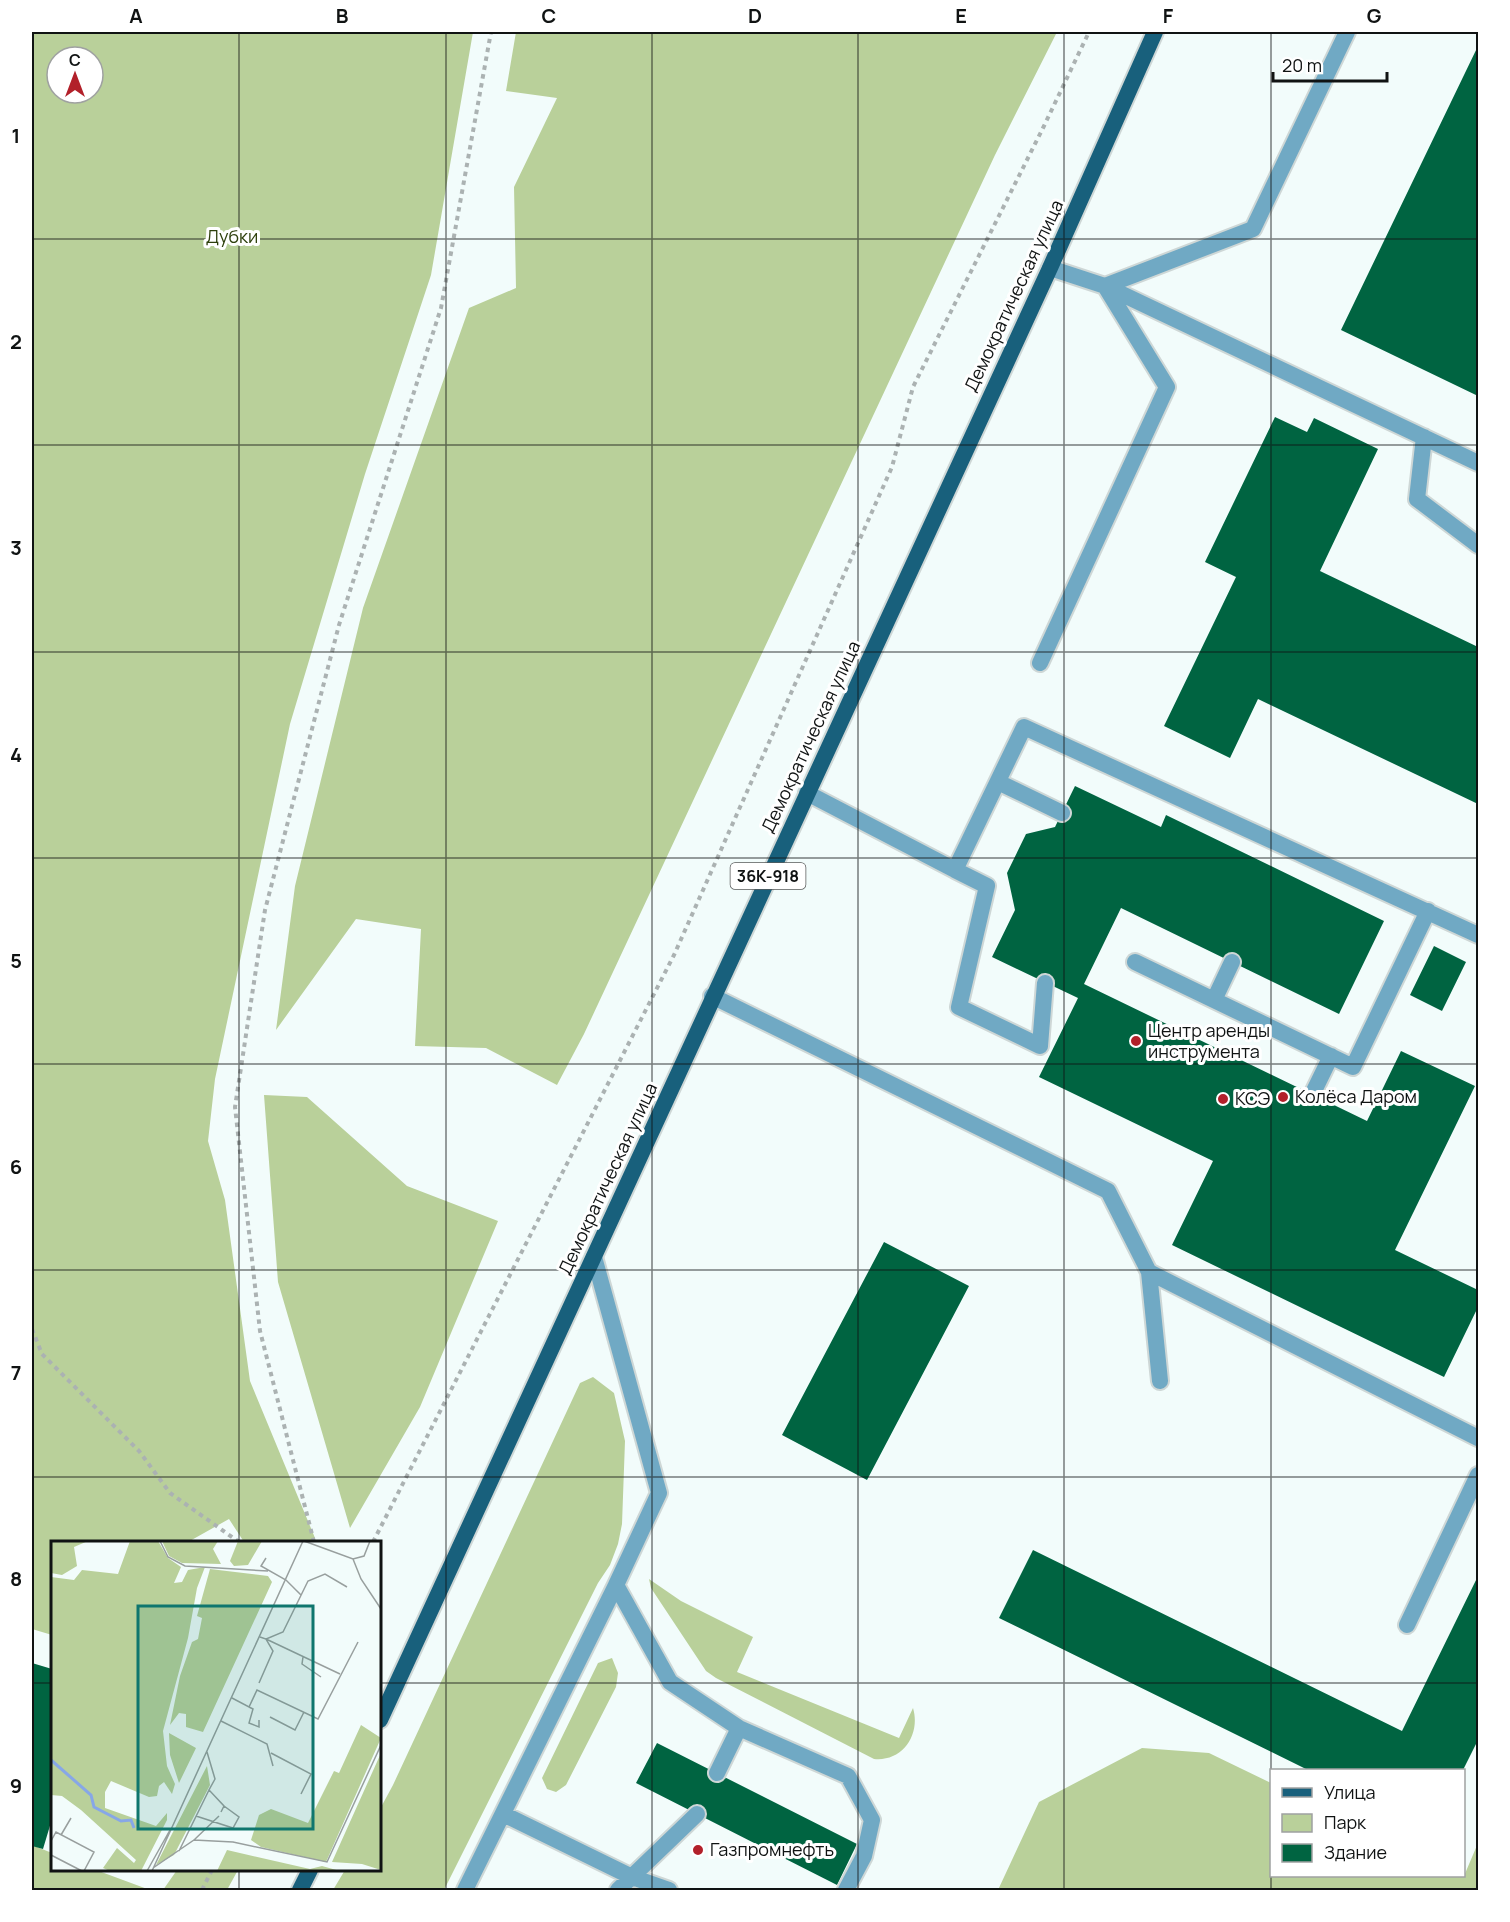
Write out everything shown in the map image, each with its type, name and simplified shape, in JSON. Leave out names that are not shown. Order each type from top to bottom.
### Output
[{"type":"main road","name":"Демократическая улица","points":[[381,1718],[712,996],[1050,268],[1155,32]]},
{"type":"main road","points":[[300,1890],[309,1871]]},
{"type":"lane","points":[[1105,286],[1253,229],[1347,32]]},
{"type":"lane","points":[[1050,268],[1105,286],[1479,463]]},
{"type":"lane","points":[[1040,663],[1167,387],[1105,286]]},
{"type":"lane","points":[[1424,437],[1417,499],[1479,544]]},
{"type":"lane","points":[[955,870],[1024,727],[1479,935]]},
{"type":"lane","points":[[998,782],[1062,813]]},
{"type":"lane","points":[[807,793],[987,886],[959,1007],[1040,1046],[1045,982]]},
{"type":"lane","points":[[1135,962],[1353,1067],[1428,911]]},
{"type":"lane","points":[[1214,1000],[1232,962]]},
{"type":"lane","points":[[712,996],[1108,1191],[1149,1272],[1160,1381]]},
{"type":"lane","points":[[1312,1095],[1331,1056]]},
{"type":"lane","points":[[465,1890],[659,1493],[594,1257]]},
{"type":"lane","points":[[1149,1272],[1479,1438]]},
{"type":"lane","points":[[1407,1624],[1479,1475]]},
{"type":"lane","points":[[616,1585],[670,1682],[740,1728],[848,1776],[872,1820],[864,1856],[846,1890]]},
{"type":"lane","points":[[717,1773],[740,1728]]},
{"type":"lane","points":[[503,1815],[632,1877],[669,1890]]},
{"type":"lane","points":[[618,1890],[697,1815]]},
{"type":"path","points":[[314,1541],[260,1331],[235,1107],[265,910],[339,625],[441,308],[491,32]]},
{"type":"path","points":[[374,1541],[674,955],[892,467],[912,387],[1089,32]]},
{"type":"path","points":[[32,1329],[42,1354],[139,1451],[170,1493],[238,1541]]},
{"type":"path","points":[[202,1890],[211,1871]]},
{"type":"green space","name":"Дубки","points":[[32,32],[473,32],[431,275],[365,474],[290,724],[215,1079],[208,1141],[225,1200],[250,1381],[315,1538],[314,1541],[243,1541],[229,1519],[190,1541],[51,1541],[51,1635],[32,1629]]},
{"type":"green space","points":[[516,32],[1057,32],[995,155],[584,1034],[557,1085],[486,1048],[415,1046],[421,929],[356,919],[276,1030],[295,886],[363,608],[469,308],[516,288],[514,187],[557,98],[506,91]]},
{"type":"green space","points":[[264,1095],[307,1097],[407,1186],[498,1221],[420,1407],[350,1528],[278,1282]]},
{"type":"green space","points":[[593,1377],[614,1393],[625,1441],[622,1524],[610,1565],[598,1583],[444,1890],[333,1890],[344,1871],[381,1871],[381,1807],[580,1383]]},
{"type":"green space","points":[[649,1579],[681,1601],[753,1637],[737,1672],[899,1738],[913,1708],[915,1718],[912,1737],[901,1751],[893,1756],[874,1759],[716,1678],[706,1671],[651,1588]]},
{"type":"green space","points":[[612,1658],[618,1673],[616,1687],[566,1785],[556,1792],[547,1789],[542,1778],[598,1663]]},
{"type":"green space","points":[[1142,1748],[1209,1753],[1270,1783],[1270,1877],[1465,1877],[1478,1843],[1478,1890],[998,1890],[1039,1802]]},
{"type":"green space","points":[[32,1845],[51,1853],[51,1871],[99,1871],[150,1890],[32,1890]]},
{"type":"green space","points":[[176,1871],[237,1871],[227,1890],[163,1890]]},
{"type":"building","points":[[1478,46],[1478,396],[1341,330]]},
{"type":"building","points":[[1275,417],[1307,432],[1314,418],[1378,449],[1320,571],[1478,647],[1478,804],[1258,699],[1230,758],[1164,726],[1236,577],[1205,562]]},
{"type":"building","points":[[1075,786],[1161,827],[1166,815],[1384,921],[1339,1014],[1121,908],[1084,984],[1367,1121],[1401,1051],[1475,1086],[1395,1250],[1478,1290],[1478,1307],[1444,1377],[1172,1245],[1213,1161],[1039,1077],[1078,998],[992,957],[1015,910],[1007,873],[1026,834],[1055,827]]},
{"type":"building","points":[[1434,946],[1466,962],[1442,1011],[1410,995]]},
{"type":"building","points":[[884,1242],[969,1286],[867,1480],[782,1435]]},
{"type":"building","points":[[1033,1550],[1402,1731],[1478,1576],[1478,1740],[1464,1769],[1306,1769],[999,1618]]},
{"type":"building","points":[[32,1663],[51,1669],[51,1822],[43,1849],[32,1846]]},
{"type":"building","points":[[657,1743],[857,1844],[837,1885],[636,1783]]},
{"type":"place","name":"Центр аренды инструмента","points":[[1136,1041]]},
{"type":"place","name":"Колёса Даром","points":[[1283,1097]]},
{"type":"place","name":"КСЭ","points":[[1223,1099]]},
{"type":"place","name":"Газпромнефть","points":[[698,1850]]}]
